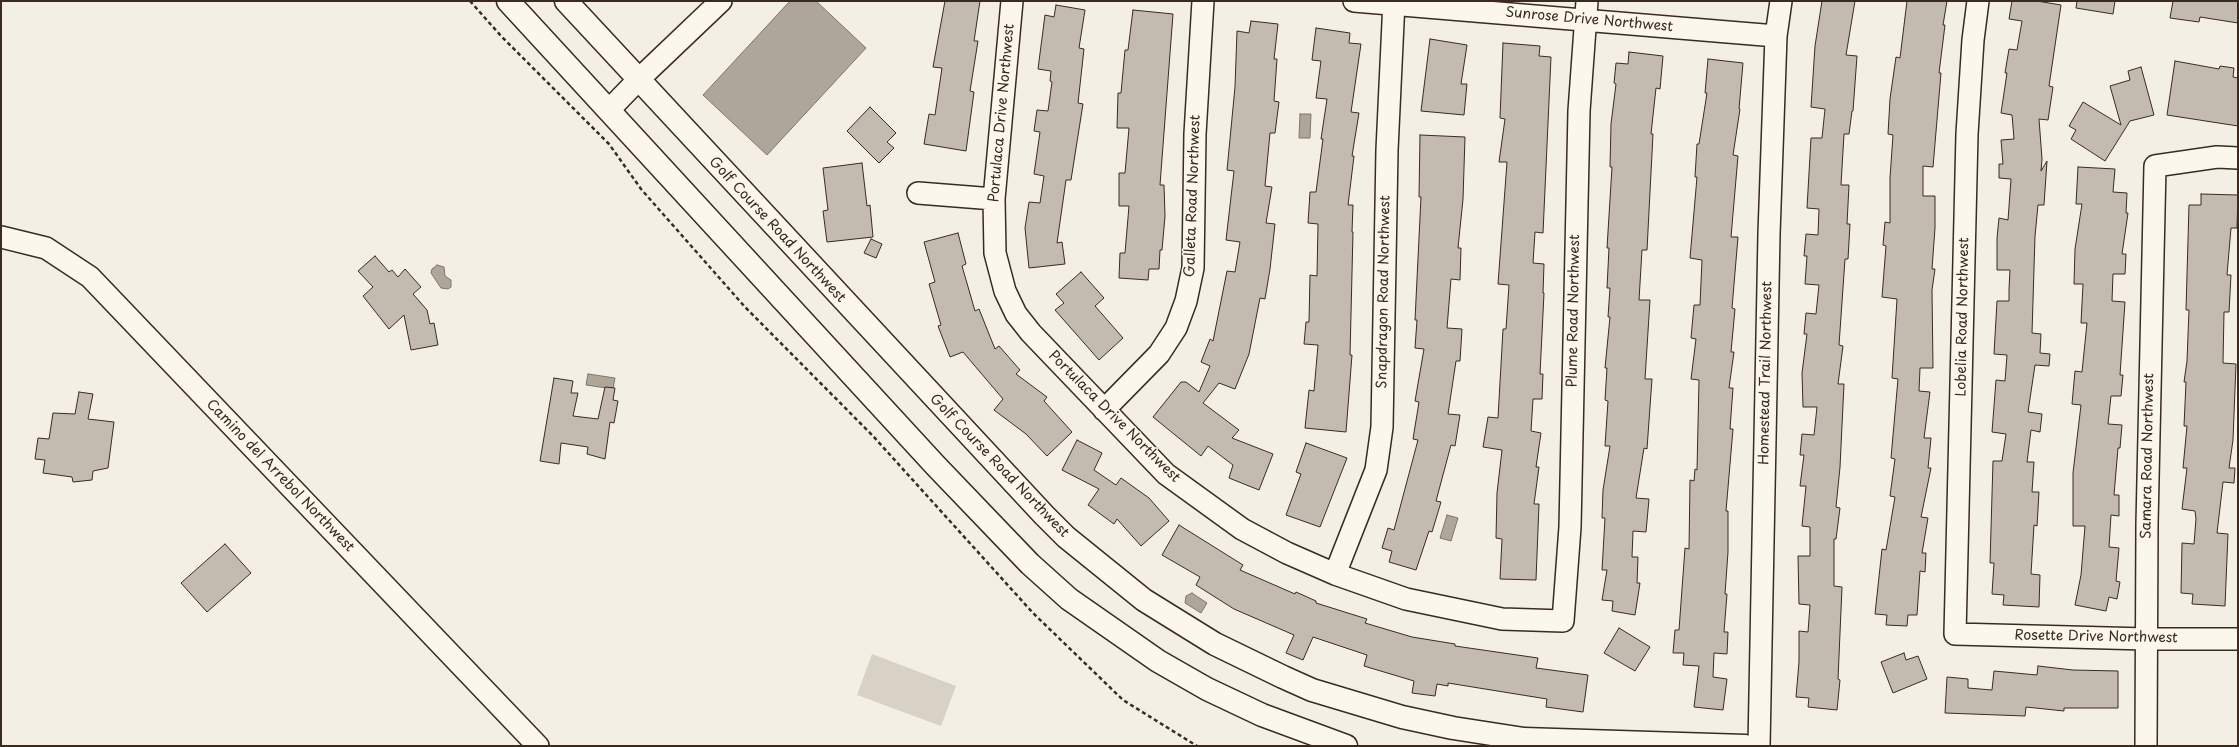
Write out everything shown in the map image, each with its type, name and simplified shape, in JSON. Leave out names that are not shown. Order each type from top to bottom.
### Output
[{"type":"main road","points":[[508,1],[936,466],[1030,564],[1069,599],[1158,661],[1208,689],[1262,715],[1346,746]]},
{"type":"main road","name":"Golf Course Road Northwest","points":[[566,1],[1044,515],[1066,537],[1144,600],[1215,644],[1312,690],[1402,717],[1453,728],[1524,740],[1745,746]]},
{"type":"street","points":[[609,110],[638,80],[721,1]]},
{"type":"street","name":"Portulaca Drive Northwest","points":[[1012,1],[994,199],[995,253],[1005,291],[1016,314],[1031,333],[1166,474],[1242,529],[1287,553],[1335,574],[1406,599],[1502,619],[1563,621]]},
{"type":"street","name":"Galleta Road Northwest","points":[[1104,410],[1159,354],[1176,328],[1186,301],[1193,268],[1195,134],[1203,1]]},
{"type":"street","name":"Sunrose Drive Northwest","points":[[1354,1],[1586,10],[1776,36]]},
{"type":"street","name":"Homestead Trail Northwest","points":[[1759,746],[1769,242],[1776,36],[1781,1]]},
{"type":"street","name":"Lobelia Road Northwest","points":[[1955,634],[1967,134],[1973,40],[1978,1]]},
{"type":"street","name":"Snapdragon Road Northwest","points":[[1335,574],[1376,470],[1382,427],[1387,150],[1394,3]]},
{"type":"street","name":"Plume Road Northwest","points":[[1563,621],[1570,527],[1578,111],[1586,10]]},
{"type":"street","name":"Samara Road Northwest","points":[[2146,746],[2146,524],[2155,166],[2216,157],[2238,158]]},
{"type":"street","points":[[918,193],[994,199]]},
{"type":"street","name":"Camino del Arrebol Northwest","points":[[1,237],[46,248],[90,277],[538,746]]},
{"type":"street","name":"Rosette Drive Northwest","points":[[1955,634],[2146,639],[2238,639]]},
{"type":"path","points":[[470,1],[501,36],[609,144],[641,189],[735,296],[873,436],[1032,613],[1123,700],[1197,746]]},
{"type":"shaded area","points":[[790,1],[816,1],[866,48],[767,155],[703,95]]},
{"type":"shaded area","points":[[1300,114],[1311,114],[1310,138],[1299,138]]},
{"type":"shaded area","points":[[437,265],[444,267],[445,276],[451,280],[451,287],[448,289],[441,288],[431,273],[432,269]]},
{"type":"shaded area","points":[[588,374],[615,378],[613,389],[586,385]]},
{"type":"shaded area","points":[[1447,515],[1458,518],[1451,541],[1440,538]]},
{"type":"shaded area","points":[[1192,593],[1207,603],[1201,613],[1185,603],[1186,596]]},
{"type":"shaded area","points":[[872,654],[956,686],[941,726],[857,695]]},
{"type":"building","points":[[945,1],[980,1],[974,41],[978,41],[970,91],[974,92],[966,151],[924,144],[929,114],[935,115],[942,68],[933,67]]},
{"type":"building","points":[[1822,1],[1855,1],[1846,55],[1857,56],[1853,111],[1849,134],[1844,134],[1841,185],[1849,185],[1847,224],[1850,224],[1848,259],[1845,259],[1839,345],[1843,346],[1838,384],[1844,384],[1840,467],[1836,507],[1840,508],[1836,539],[1834,539],[1834,586],[1842,587],[1838,679],[1840,680],[1837,710],[1808,707],[1809,698],[1796,697],[1799,662],[1799,631],[1808,632],[1810,605],[1799,604],[1798,556],[1810,556],[1810,527],[1802,526],[1806,486],[1800,486],[1804,455],[1800,455],[1802,434],[1814,435],[1817,407],[1803,407],[1802,373],[1807,334],[1804,334],[1806,313],[1816,314],[1819,285],[1805,284],[1807,256],[1804,256],[1806,234],[1818,235],[1819,209],[1807,208],[1811,138],[1822,138],[1825,109],[1811,107],[1815,46]]},
{"type":"building","points":[[1907,1],[1947,1],[1943,25],[1945,25],[1939,73],[1941,73],[1933,167],[1923,166],[1923,196],[1935,196],[1935,228],[1932,269],[1935,269],[1932,290],[1933,368],[1920,368],[1919,391],[1930,392],[1924,438],[1931,438],[1928,468],[1931,468],[1921,517],[1928,518],[1922,553],[1926,553],[1925,572],[1920,571],[1917,615],[1908,615],[1907,626],[1886,625],[1887,615],[1875,614],[1882,549],[1886,550],[1895,497],[1890,496],[1895,459],[1891,458],[1898,379],[1892,378],[1897,299],[1882,297],[1886,246],[1883,245],[1885,222],[1890,223],[1890,178],[1893,135],[1888,134],[1890,99],[1896,57],[1900,58]]},
{"type":"building","points":[[2012,1],[2037,1],[2061,5],[2049,86],[2053,87],[2048,120],[2039,119],[2042,159],[2041,171],[2047,161],[2044,205],[2038,205],[2035,236],[2032,333],[2041,334],[2040,353],[2050,354],[2049,366],[2035,365],[2028,412],[2042,414],[2040,432],[2031,430],[2027,462],[2034,462],[2032,492],[2039,492],[2037,526],[2034,525],[2031,574],[2040,575],[2039,607],[2003,605],[2004,595],[1992,594],[1994,563],[1990,563],[1993,461],[2002,461],[2006,434],[1992,432],[1996,380],[2005,381],[2007,355],[1994,354],[1997,301],[2009,301],[2010,270],[1997,270],[1997,238],[1999,218],[2008,220],[2011,179],[1999,178],[1999,164],[2003,164],[2001,140],[2014,139],[2012,115],[2001,113],[2007,73],[2005,73],[2009,49],[2017,50],[2022,21],[2009,19]]},
{"type":"building","points":[[2077,1],[2115,1],[2113,14],[2076,8]]},
{"type":"building","points":[[2173,1],[2238,1],[2238,23],[2200,17],[2199,22],[2170,18]]},
{"type":"building","points":[[1056,5],[1085,10],[1079,48],[1084,49],[1078,103],[1083,104],[1071,180],[1066,180],[1057,243],[1062,242],[1065,264],[1029,268],[1025,228],[1029,202],[1040,203],[1044,176],[1034,174],[1040,132],[1034,131],[1037,110],[1048,111],[1052,82],[1050,81],[1051,71],[1038,69],[1045,15],[1054,17]]},
{"type":"building","points":[[1133,10],[1173,14],[1160,185],[1164,185],[1165,216],[1162,250],[1160,250],[1159,269],[1149,269],[1148,280],[1119,278],[1120,253],[1125,253],[1129,206],[1119,206],[1119,173],[1125,173],[1129,128],[1117,128],[1118,93],[1121,93],[1125,50],[1128,50]]},
{"type":"building","points":[[1251,21],[1278,24],[1274,59],[1277,59],[1274,101],[1279,102],[1275,133],[1270,133],[1265,186],[1272,187],[1266,223],[1275,224],[1270,269],[1265,299],[1260,298],[1249,354],[1235,389],[1219,383],[1203,403],[1239,430],[1232,438],[1273,454],[1259,490],[1229,478],[1233,465],[1208,446],[1201,456],[1153,417],[1181,382],[1186,382],[1199,392],[1210,366],[1201,362],[1210,339],[1213,341],[1227,271],[1235,272],[1240,242],[1226,240],[1234,171],[1227,170],[1235,87],[1237,31],[1249,33]]},
{"type":"building","points":[[1316,28],[1350,33],[1349,43],[1361,44],[1351,112],[1359,113],[1352,156],[1354,156],[1348,205],[1353,205],[1350,355],[1352,355],[1346,432],[1305,428],[1309,390],[1314,391],[1318,345],[1304,344],[1306,322],[1309,322],[1310,275],[1317,276],[1318,224],[1308,223],[1310,192],[1316,192],[1323,139],[1321,139],[1327,99],[1316,98],[1321,61],[1312,60]]},
{"type":"building","points":[[1430,39],[1467,45],[1461,84],[1467,84],[1464,115],[1421,111]]},
{"type":"building","points":[[1503,43],[1540,46],[1539,56],[1551,57],[1543,233],[1535,232],[1533,263],[1544,264],[1540,374],[1543,374],[1542,399],[1533,399],[1531,431],[1541,433],[1536,467],[1539,467],[1534,504],[1539,504],[1536,580],[1500,579],[1502,539],[1496,538],[1497,493],[1502,450],[1483,447],[1488,417],[1498,418],[1503,329],[1506,329],[1509,285],[1498,284],[1507,162],[1499,162],[1505,119],[1500,118]]},
{"type":"building","points":[[1629,52],[1663,56],[1660,89],[1656,88],[1651,134],[1653,134],[1647,250],[1642,250],[1639,300],[1650,300],[1645,379],[1652,379],[1647,449],[1644,448],[1636,498],[1649,499],[1646,532],[1633,531],[1632,557],[1638,557],[1637,583],[1640,583],[1635,615],[1612,611],[1613,601],[1602,600],[1607,570],[1602,570],[1605,518],[1602,518],[1603,490],[1610,446],[1605,446],[1608,401],[1605,400],[1607,368],[1605,368],[1610,317],[1608,317],[1610,288],[1607,288],[1609,248],[1607,248],[1612,167],[1610,167],[1611,124],[1616,84],[1614,83],[1616,63],[1628,64]]},
{"type":"building","points":[[1708,59],[1743,63],[1740,109],[1733,155],[1738,156],[1731,237],[1738,237],[1732,308],[1735,309],[1731,352],[1734,352],[1729,388],[1733,388],[1730,429],[1733,429],[1726,511],[1728,511],[1728,552],[1724,632],[1728,632],[1727,654],[1714,653],[1713,677],[1727,679],[1723,710],[1694,707],[1699,666],[1683,665],[1684,653],[1673,653],[1675,630],[1679,630],[1685,548],[1689,549],[1690,480],[1694,481],[1695,469],[1697,470],[1699,380],[1691,379],[1696,339],[1691,338],[1694,305],[1700,305],[1702,260],[1690,258],[1697,177],[1695,177],[1697,144],[1699,144],[1707,93],[1705,93]]},
{"type":"building","points":[[2175,61],[2219,69],[2220,66],[2234,68],[2233,77],[2238,78],[2238,126],[2167,115]]},
{"type":"building","points":[[2141,67],[2154,115],[2130,121],[2105,161],[2071,139],[2076,130],[2069,126],[2083,102],[2121,125],[2110,86],[2130,80],[2128,71]]},
{"type":"building","points":[[870,107],[896,133],[887,142],[894,148],[879,163],[847,131]]},
{"type":"building","points":[[1420,135],[1465,137],[1463,199],[1458,248],[1461,248],[1460,280],[1451,279],[1447,328],[1462,329],[1460,361],[1456,361],[1448,414],[1460,415],[1455,446],[1451,445],[1436,501],[1441,502],[1432,532],[1429,531],[1416,570],[1389,562],[1392,551],[1382,548],[1388,528],[1394,530],[1418,440],[1413,439],[1419,402],[1415,401],[1424,349],[1415,348],[1421,197],[1419,197]]},
{"type":"building","points":[[862,163],[867,206],[870,205],[873,237],[827,242],[823,211],[828,210],[823,168]]},
{"type":"building","points":[[2078,167],[2115,169],[2113,192],[2127,193],[2126,213],[2128,213],[2122,254],[2126,254],[2125,274],[2113,274],[2112,301],[2125,302],[2120,375],[2123,375],[2121,396],[2111,396],[2108,424],[2122,425],[2120,448],[2118,448],[2114,495],[2119,495],[2119,516],[2111,515],[2109,547],[2119,548],[2116,581],[2120,582],[2117,599],[2109,597],[2106,611],[2075,605],[2081,575],[2085,526],[2073,526],[2073,473],[2081,405],[2072,404],[2075,371],[2082,372],[2087,323],[2081,323],[2083,284],[2074,284],[2075,249],[2082,204],[2076,204]]},
{"type":"building","points":[[2201,194],[2238,195],[2237,228],[2231,228],[2227,275],[2231,275],[2229,312],[2224,312],[2223,363],[2236,364],[2233,440],[2229,468],[2235,468],[2234,483],[2223,482],[2217,533],[2228,534],[2225,606],[2192,604],[2193,594],[2181,593],[2182,543],[2194,544],[2196,519],[2195,511],[2182,509],[2187,468],[2183,468],[2187,426],[2184,426],[2186,382],[2184,382],[2187,361],[2189,310],[2186,310],[2189,205],[2201,205]]},
{"type":"building","points":[[958,233],[966,264],[962,266],[975,311],[979,309],[995,349],[999,346],[1020,370],[1016,374],[1047,397],[1044,401],[1072,432],[1047,456],[1026,434],[994,410],[1003,399],[963,352],[950,357],[938,326],[941,325],[929,284],[935,282],[924,242]]},
{"type":"building","points":[[871,239],[882,244],[876,258],[864,253]]},
{"type":"building","points":[[375,256],[389,272],[392,270],[398,277],[405,269],[421,287],[413,294],[427,310],[430,324],[434,323],[438,345],[411,350],[404,315],[389,329],[363,296],[373,287],[358,271]]},
{"type":"building","points":[[1081,272],[1104,298],[1095,306],[1123,338],[1099,360],[1055,310],[1064,303],[1056,294]]},
{"type":"building","points":[[554,378],[573,381],[571,393],[578,393],[573,416],[598,419],[605,387],[615,388],[613,400],[618,401],[614,423],[610,422],[605,459],[587,454],[588,447],[561,443],[559,464],[540,461]]},
{"type":"building","points":[[79,392],[93,394],[88,419],[114,422],[108,468],[93,471],[92,480],[73,482],[72,477],[43,473],[45,460],[35,459],[38,438],[49,439],[53,413],[75,414]]},
{"type":"building","points":[[1077,440],[1102,453],[1094,470],[1116,485],[1121,478],[1149,498],[1169,521],[1141,546],[1117,519],[1114,524],[1088,505],[1099,489],[1062,470]]},
{"type":"building","points":[[1306,443],[1347,458],[1320,527],[1286,515],[1301,474],[1296,472]]},
{"type":"building","points":[[1179,525],[1243,565],[1240,570],[1295,594],[1296,592],[1316,601],[1316,603],[1367,619],[1365,623],[1412,637],[1455,644],[1455,646],[1538,658],[1536,668],[1588,675],[1583,712],[1546,707],[1547,699],[1448,683],[1448,686],[1437,684],[1435,696],[1412,693],[1414,681],[1364,666],[1367,655],[1313,637],[1303,660],[1286,653],[1294,635],[1234,609],[1196,585],[1200,577],[1162,555]]},
{"type":"building","points":[[225,544],[251,573],[207,612],[181,583]]},
{"type":"building","points":[[1619,628],[1650,647],[1635,671],[1604,653]]},
{"type":"building","points":[[1904,653],[1906,660],[1918,656],[1927,679],[1893,693],[1881,662]]},
{"type":"building","points":[[2038,666],[2073,670],[2118,671],[2118,708],[2064,708],[2064,711],[2026,707],[2025,716],[1945,713],[1947,677],[1968,679],[1968,688],[1992,690],[1994,671],[2037,675]]}]
